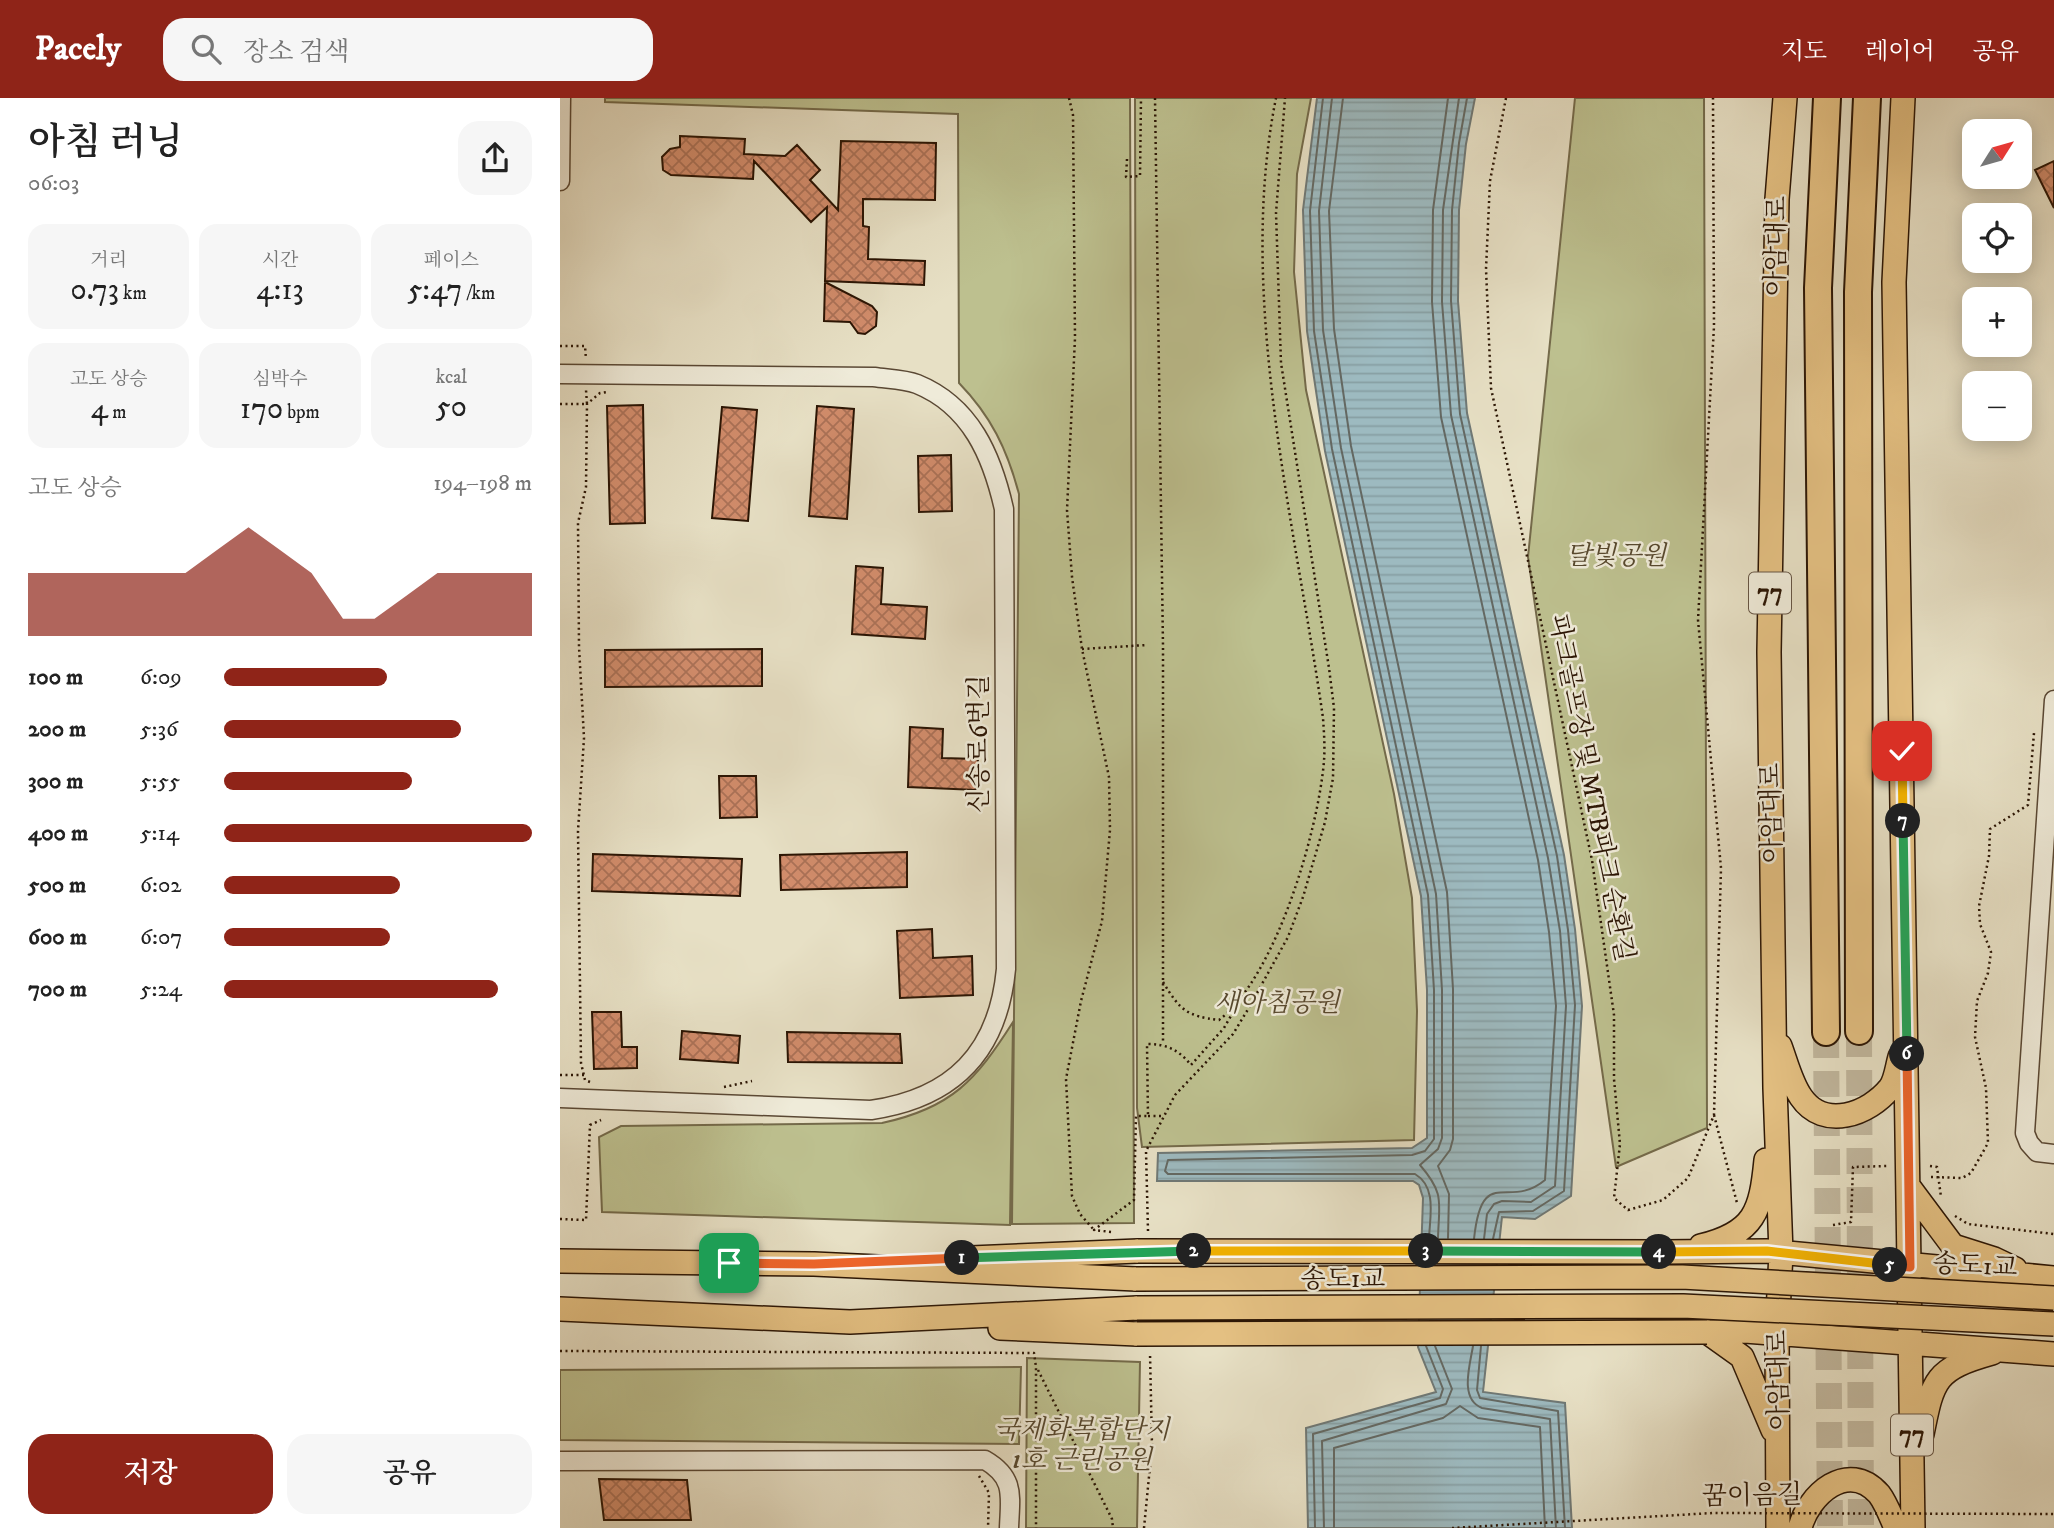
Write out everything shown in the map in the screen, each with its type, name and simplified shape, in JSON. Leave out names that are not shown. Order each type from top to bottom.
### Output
[{"type":"highway","name":"아암대로","points":[[1826,1032],[1818,288],[1827,98]]},
{"type":"highway","points":[[1859,1031],[1858,292],[1867,98]]},
{"type":"main road","name":"아암대로","points":[[1778,1528],[1780,1449],[1777,1333],[1781,1253],[1775,1088],[1769,652],[1777,199],[1785,98]]},
{"type":"main road","name":"77","points":[[1903,98],[1894,282],[1913,1528]]},
{"type":"main road","points":[[1774,1034],[1801,1098],[1819,1112],[1844,1117],[1868,1110],[1892,1086],[1906,1033]]},
{"type":"main road","points":[[1663,1252],[1704,1245],[1743,1228],[1751,1219],[1762,1200],[1775,1088]]},
{"type":"main road","points":[[1909,1187],[1953,1247],[1994,1259],[2031,1276]]},
{"type":"main road","points":[[560,1261],[814,1264],[1138,1251],[1781,1253],[1910,1267],[2054,1278]]},
{"type":"main road","name":"송도1교","points":[[814,1264],[1136,1279],[1682,1277],[2054,1298]]},
{"type":"main road","name":"송도1교","points":[[850,1322],[1136,1308],[1683,1306],[2054,1324]]},
{"type":"main road","points":[[560,1309],[1137,1334],[1777,1333],[2054,1354]]},
{"type":"main road","points":[[1707,1332],[1742,1357],[1761,1396],[1780,1449]]},
{"type":"main road","points":[[1912,1475],[1931,1390],[1940,1376],[1966,1360],[2004,1350]]},
{"type":"main road","points":[[1800,1528],[1805,1509],[1818,1492],[1835,1481],[1849,1480],[1867,1484],[1880,1496],[1896,1528]]},
{"type":"street","points":[[560,181],[561,98]]},
{"type":"street","name":"신송로6번길","points":[[560,374],[874,377],[905,381],[915,383],[944,398],[981,439],[995,469],[1004,509],[1006,970],[1003,1003],[992,1029],[970,1063],[943,1088],[906,1105],[871,1110],[560,1098]]},
{"type":"street","points":[[2054,701],[2025,1133],[2037,1152],[2054,1154]]},
{"type":"street","points":[[560,1461],[985,1460],[1001,1469],[1010,1486],[1009,1528]]},
{"type":"path","points":[[1069,98],[1073,114],[1075,338],[1067,510],[1072,577],[1082,649],[1109,777],[1110,830],[1102,921],[1081,1001],[1066,1079],[1072,1196],[1080,1214],[1094,1230],[1116,1232]]},
{"type":"path","points":[[1126,159],[1126,177],[1140,176],[1141,98]]},
{"type":"path","points":[[1155,98],[1163,646],[1163,1044]]},
{"type":"path","points":[[1148,1116],[1147,1044],[1163,1044],[1182,1054],[1191,1065],[1224,1028],[1263,962],[1289,904],[1307,844],[1324,759],[1321,705],[1270,365],[1265,304],[1265,169],[1276,98]]},
{"type":"path","points":[[1094,1230],[1134,1200],[1136,1116],[1163,1116],[1175,1095],[1233,1034],[1272,969],[1303,897],[1325,822],[1333,778],[1335,744],[1329,668],[1281,363],[1276,213],[1285,98]]},
{"type":"path","name":"파크골프장 및 MTB파크 순환길","points":[[1506,98],[1490,181],[1486,269],[1491,388],[1592,860],[1614,1015],[1614,1079],[1620,1144],[1615,1198],[1629,1210],[1663,1200],[1688,1178],[1714,1115],[1721,868],[1699,620],[1714,326],[1713,98]]},
{"type":"path","points":[[560,346],[585,345]]},
{"type":"path","points":[[560,404],[587,404],[600,393],[614,392]]},
{"type":"path","points":[[587,404],[586,487],[578,523],[579,647],[584,738],[578,831],[584,1075],[585,1080],[598,1087]]},
{"type":"path","points":[[1082,649],[1147,645]]},
{"type":"path","points":[[1931,1177],[1962,1178],[1971,1173],[1988,1143],[1986,1088],[1975,1037],[1977,1001],[1988,973],[1991,952],[1980,924],[1979,906],[1989,856],[1990,829],[2028,805],[2034,728]]},
{"type":"path","points":[[1163,982],[1177,1006],[1196,1017],[1219,1020],[1236,1007]]},
{"type":"path","points":[[560,1075],[584,1075]]},
{"type":"path","points":[[723,1087],[752,1081]]},
{"type":"path","points":[[1714,1115],[1740,1214]]},
{"type":"path","points":[[560,1219],[586,1220],[590,1125],[601,1119]]},
{"type":"path","points":[[1832,1225],[1851,1222],[1853,1167],[1890,1166]]},
{"type":"path","points":[[1930,1167],[1937,1167],[1942,1202]]},
{"type":"path","points":[[1951,1213],[1968,1224],[2054,1234]]},
{"type":"path","points":[[560,1351],[1034,1353],[1037,1367],[1036,1528]]},
{"type":"path","points":[[1037,1367],[1112,1519],[1113,1528]]},
{"type":"path","points":[[1144,1528],[1152,1446],[1150,1383]]},
{"type":"path","points":[[979,1476],[989,1493],[988,1528]]},
{"type":"path","name":"꿈이음길","points":[[1452,1528],[1713,1513],[2054,1514]]},
{"type":"green space","points":[[605,98],[1130,98],[1134,1223],[1012,1224],[1019,494],[1009,462],[989,421],[959,383],[958,114],[605,102]]},
{"type":"green space","name":"새아침공원","points":[[1135,98],[1311,98],[1297,174],[1294,272],[1306,390],[1394,794],[1412,898],[1417,1011],[1414,1140],[1142,1147],[1137,1108]]},
{"type":"green space","name":"달빛공원","points":[[1575,98],[1704,98],[1707,1128],[1616,1167],[1528,557]]},
{"type":"green space","points":[[1013,1022],[1010,1225],[602,1212],[599,1137],[621,1126],[882,1123],[906,1117],[927,1109],[960,1089],[987,1060]]},
{"type":"green space","name":"국제화복합단지 1호 근린공원","points":[[1027,1358],[1140,1362],[1137,1528],[1026,1528]]},
{"type":"green space","points":[[1021,1367],[1019,1444],[560,1440],[560,1370]]},
{"type":"water","points":[[1317,98],[1475,98],[1466,144],[1459,210],[1458,301],[1467,413],[1564,855],[1575,929],[1582,1006],[1571,1196],[1535,1219],[1502,1217],[1483,1392],[1565,1403],[1572,1528],[1308,1528],[1306,1428],[1436,1392],[1418,1347],[1423,1198],[1419,1185],[1413,1181],[1157,1181],[1158,1153],[1412,1148],[1427,1138],[1427,990],[1421,896],[1325,451],[1307,331],[1303,210]]},
{"type":"building","points":[[680,136],[745,139],[744,154],[785,156],[797,145],[820,170],[810,180],[838,210],[841,141],[936,143],[935,200],[863,199],[863,226],[869,227],[868,259],[925,261],[924,285],[825,281],[827,207],[811,222],[754,161],[753,179],[671,175],[663,170],[662,157],[670,149],[680,147]]},
{"type":"building","points":[[2054,161],[2054,208],[2035,170]]},
{"type":"building","points":[[825,282],[872,306],[877,312],[876,326],[865,334],[858,333],[850,322],[824,321]]},
{"type":"building","points":[[643,405],[645,523],[610,524],[607,406]]},
{"type":"building","points":[[817,406],[854,409],[847,519],[809,516]]},
{"type":"building","points":[[722,407],[757,410],[748,521],[712,518]]},
{"type":"building","points":[[951,455],[952,511],[919,512],[918,456]]},
{"type":"building","points":[[856,566],[883,568],[881,604],[927,607],[925,639],[852,634]]},
{"type":"building","points":[[762,649],[762,686],[605,687],[605,650]]},
{"type":"building","points":[[910,727],[943,729],[942,758],[978,759],[976,790],[908,787]]},
{"type":"building","points":[[719,776],[756,776],[757,817],[720,818]]},
{"type":"building","points":[[907,852],[907,887],[781,890],[780,855]]},
{"type":"building","points":[[593,854],[742,859],[740,896],[592,891]]},
{"type":"building","points":[[932,929],[933,958],[972,956],[973,995],[900,998],[897,931]]},
{"type":"building","points":[[592,1012],[621,1012],[622,1047],[637,1047],[637,1068],[594,1069]]},
{"type":"building","points":[[682,1031],[740,1036],[738,1063],[680,1059]]},
{"type":"building","points":[[787,1032],[900,1034],[902,1063],[788,1062]]},
{"type":"building","points":[[599,1479],[687,1480],[691,1520],[604,1520]]},
{"type":"tunnel","points":[[1859,1031],[1861,1528]]},
{"type":"tunnel","points":[[1826,1032],[1830,1528]]},
{"type":"route","points":[[729,1263],[814,1264],[1138,1251],[1767,1251],[1910,1267],[1902,751]]}]
